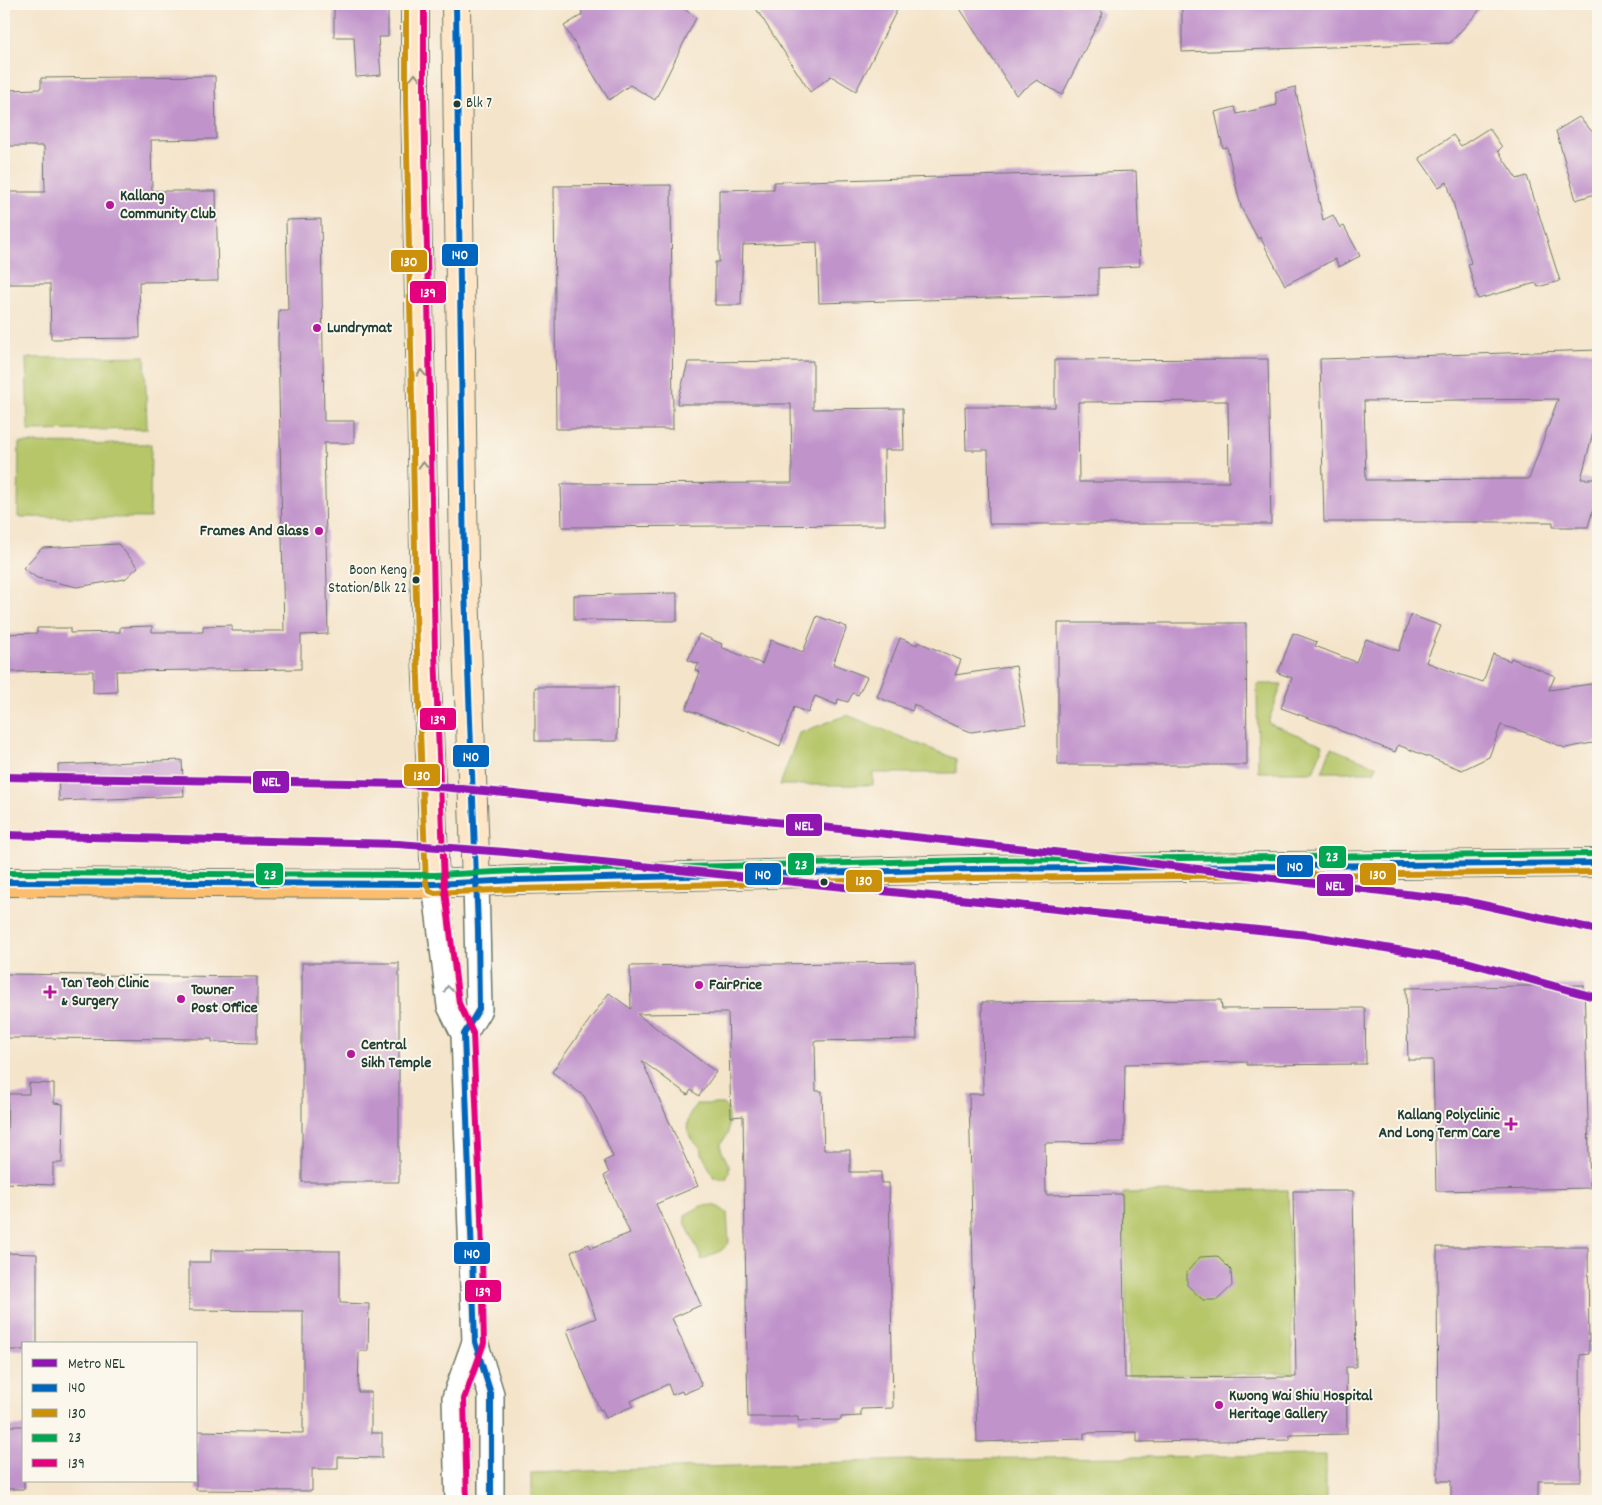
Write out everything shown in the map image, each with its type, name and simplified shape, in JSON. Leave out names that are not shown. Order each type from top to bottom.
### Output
[{"type":"main road","points":[[415,4],[415,108],[426,642],[435,884]]},
{"type":"main road","points":[[456,4],[464,566],[476,882]]},
{"type":"main road","points":[[4,882],[435,884],[974,869],[1598,863]]},
{"type":"street","points":[[464,1034],[479,1009],[476,882]]},
{"type":"street","points":[[435,884],[450,1006],[464,1034],[475,1342],[491,1394],[491,1501]]},
{"type":"street","points":[[458,1501],[455,1398],[475,1342]]},
{"type":"green space","points":[[145,356],[147,429],[28,431],[26,358]]},
{"type":"green space","points":[[19,443],[151,444],[150,518],[18,517]]},
{"type":"green space","points":[[1257,684],[1282,684],[1268,723],[1323,745],[1313,772],[1258,772]]},
{"type":"green space","points":[[847,715],[956,759],[956,773],[873,773],[873,785],[780,785],[799,733]]},
{"type":"green space","points":[[1331,748],[1377,766],[1374,772],[1322,772]]},
{"type":"green space","points":[[696,1104],[723,1104],[728,1110],[728,1133],[721,1144],[721,1149],[729,1166],[729,1173],[726,1179],[714,1178],[701,1149],[692,1139],[687,1129],[688,1119]]},
{"type":"green space","points":[[1288,1190],[1293,1373],[1128,1376],[1123,1193]]},
{"type":"green space","points":[[713,1205],[727,1213],[729,1243],[722,1250],[702,1260],[685,1222],[685,1215],[701,1206]]},
{"type":"green space","points":[[1326,1455],[1326,1501],[531,1501],[531,1473],[936,1459]]},
{"type":"building","points":[[334,4],[388,4],[388,37],[378,37],[381,75],[356,77],[354,37],[334,37]]},
{"type":"building","points":[[581,4],[678,4],[696,18],[655,100],[630,85],[609,100],[564,26],[582,15]]},
{"type":"building","points":[[753,4],[900,4],[856,91],[831,76],[810,92]]},
{"type":"building","points":[[957,4],[1092,4],[1103,13],[1062,95],[1037,80],[1016,95]]},
{"type":"building","points":[[1182,4],[1485,4],[1450,43],[1182,52]]},
{"type":"building","name":"Kallang Community Club","points":[[215,76],[216,139],[151,140],[152,191],[216,191],[218,281],[139,282],[140,338],[51,339],[50,284],[4,284],[4,192],[45,192],[44,146],[7,146],[6,90],[41,89],[41,78]]},
{"type":"building","points":[[1295,87],[1323,220],[1333,215],[1340,228],[1344,226],[1360,256],[1339,267],[1335,259],[1285,285],[1260,237],[1258,239],[1241,207],[1227,147],[1223,148],[1215,112],[1235,107],[1237,114],[1277,105],[1275,92]]},
{"type":"building","points":[[1579,117],[1598,138],[1598,193],[1576,200],[1556,131]]},
{"type":"building","points":[[1489,128],[1502,147],[1498,151],[1517,179],[1527,176],[1560,281],[1538,287],[1536,283],[1478,299],[1468,264],[1471,263],[1447,182],[1439,187],[1419,158],[1453,135],[1461,146]]},
{"type":"building","points":[[1136,171],[1140,266],[1098,268],[1098,295],[819,303],[817,242],[743,245],[741,305],[715,305],[715,262],[719,262],[719,190],[774,189],[774,182]]},
{"type":"building","points":[[671,185],[673,429],[556,429],[554,186]]},
{"type":"building","points":[[321,219],[324,421],[354,421],[354,443],[324,443],[328,634],[301,635],[301,669],[116,671],[117,692],[93,693],[93,671],[4,672],[4,634],[37,633],[37,628],[70,628],[70,633],[120,632],[120,627],[152,626],[152,632],[203,632],[203,626],[232,625],[232,631],[284,631],[278,341],[279,310],[288,310],[286,220]]},
{"type":"building","points":[[1598,350],[1598,413],[1581,479],[1598,479],[1598,492],[1588,527],[1553,527],[1553,522],[1324,522],[1320,359]],"holes":[[[1558,399],[1529,479],[1366,480],[1364,401]]]},
{"type":"building","points":[[1268,359],[1271,524],[989,524],[988,450],[966,450],[965,407],[1055,407],[1055,360]],"holes":[[[1228,401],[1229,482],[1079,482],[1078,402]]]},
{"type":"building","points":[[813,361],[813,409],[903,408],[904,450],[884,450],[885,525],[562,527],[561,484],[792,483],[791,404],[677,404],[688,362]]},
{"type":"building","points":[[118,544],[138,567],[125,579],[77,587],[37,578],[23,568],[42,548]]},
{"type":"building","points":[[677,593],[677,621],[574,620],[574,595]]},
{"type":"building","points":[[1411,615],[1441,626],[1426,662],[1458,674],[1483,682],[1493,654],[1510,661],[1511,658],[1555,676],[1549,690],[1598,683],[1598,742],[1565,748],[1501,725],[1489,757],[1462,770],[1398,745],[1395,752],[1281,708],[1292,678],[1278,673],[1293,633],[1317,642],[1315,646],[1356,662],[1366,639],[1399,651]]},
{"type":"building","points":[[817,616],[847,627],[833,664],[867,677],[858,695],[853,693],[848,702],[838,699],[837,705],[815,696],[808,713],[794,707],[780,746],[741,729],[686,709],[700,672],[695,670],[699,664],[688,660],[699,634],[722,644],[721,647],[762,664],[771,640],[803,652]]},
{"type":"building","points":[[1058,623],[1246,623],[1247,765],[1058,765]]},
{"type":"building","points":[[900,638],[917,645],[918,642],[961,660],[955,675],[1016,666],[1026,724],[971,732],[934,717],[914,704],[912,711],[877,697]]},
{"type":"building","points":[[535,687],[618,687],[617,741],[535,741]]},
{"type":"building","points":[[182,760],[184,796],[59,801],[58,765]]},
{"type":"building","points":[[915,962],[917,1039],[815,1041],[816,1091],[822,1091],[824,1150],[850,1150],[850,1172],[881,1172],[881,1183],[889,1183],[893,1408],[861,1409],[861,1416],[841,1417],[841,1420],[798,1421],[798,1417],[748,1417],[743,1116],[731,1117],[728,1013],[637,1014],[716,1072],[699,1096],[691,1090],[688,1095],[642,1061],[698,1186],[656,1204],[701,1305],[672,1318],[702,1386],[683,1394],[682,1391],[672,1395],[668,1384],[631,1401],[633,1406],[606,1418],[602,1409],[600,1410],[567,1330],[596,1318],[571,1252],[589,1244],[591,1248],[630,1233],[604,1176],[609,1173],[604,1161],[613,1157],[596,1117],[584,1096],[552,1072],[609,993],[631,1009],[630,966]]},
{"type":"building","name":"Central Sikh Temple","points":[[302,963],[399,963],[399,1182],[302,1182]]},
{"type":"building","points":[[4,974],[257,977],[257,1043],[212,1042],[212,1039],[4,1038]]},
{"type":"building","name":"Kallang Polyclinic And Long Term Care","points":[[1584,985],[1590,1188],[1436,1191],[1433,1060],[1408,1060],[1406,988]]},
{"type":"building","points":[[1221,1000],[1222,1009],[1365,1008],[1366,1064],[1247,1065],[1247,1062],[1125,1064],[1124,1142],[1045,1143],[1046,1195],[1122,1194],[1125,1378],[1296,1377],[1293,1191],[1353,1191],[1356,1367],[1346,1367],[1347,1434],[1290,1435],[1290,1440],[1137,1442],[1137,1432],[1084,1433],[1084,1439],[977,1442],[969,1094],[983,1094],[982,1002]]},
{"type":"building","points":[[29,1083],[54,1084],[54,1103],[63,1104],[62,1163],[53,1163],[53,1185],[4,1183],[4,1132],[7,1132],[8,1094],[29,1094]]},
{"type":"building","points":[[1437,1247],[1588,1247],[1589,1354],[1580,1355],[1581,1481],[1538,1481],[1538,1501],[1451,1501],[1451,1481],[1438,1481]]},
{"type":"building","points":[[211,1250],[340,1251],[340,1303],[369,1304],[368,1351],[359,1351],[358,1392],[371,1392],[371,1433],[382,1433],[382,1458],[338,1457],[338,1469],[312,1469],[312,1491],[196,1490],[196,1482],[198,1482],[198,1431],[303,1433],[303,1311],[189,1310],[189,1262],[211,1262]]},
{"type":"building","points":[[4,1253],[37,1254],[37,1342],[22,1342],[22,1350],[4,1350]]},
{"type":"building","points":[[1217,1256],[1231,1270],[1232,1286],[1217,1300],[1203,1300],[1187,1285],[1187,1272],[1200,1257]]},
{"type":"building","points":[[4,1426],[22,1426],[22,1482],[24,1482],[24,1489],[4,1489]]},
{"type":"metro line","name":"NEL","points":[[4,777],[409,784],[505,793],[1072,854],[1465,901],[1598,930]]},
{"type":"metro line","name":"NEL","points":[[4,835],[398,844],[505,852],[1308,935],[1463,961],[1598,998]]},
{"type":"transit line","name":"130","points":[[406,4],[406,99],[417,652],[426,884],[430,891],[435,893],[518,889],[974,878],[1598,872]]},
{"type":"transit line","name":"139","points":[[424,4],[424,99],[435,652],[444,883],[459,1003],[473,1033],[481,1216],[484,1343],[464,1399],[467,1501]]},
{"type":"transit line","name":"140","points":[[456,4],[464,565],[478,929],[479,1009],[464,1034],[475,1342],[491,1394],[491,1501]]},
{"type":"transit line","name":"23","points":[[4,873],[435,875],[518,871],[974,860],[1598,854]]},
{"type":"transit line","name":"140","points":[[4,882],[435,884],[518,880],[974,869],[1598,863]]},
{"type":"place","name":"Blk 7","points":[[457,104]]},
{"type":"place","name":"Kallang Community Club","points":[[110,205]]},
{"type":"place","name":"Lundrymat","points":[[317,328]]},
{"type":"place","name":"Frames And Glass","points":[[319,531]]},
{"type":"place","name":"Boon Keng Station/Blk 22","points":[[416,580]]},
{"type":"place","name":"FairPrice","points":[[699,985]]},
{"type":"place","name":"Tan Teoh Clinic & Surgery","points":[[50,992]]},
{"type":"place","name":"Towner Post Office","points":[[181,999]]},
{"type":"place","name":"Central Sikh Temple","points":[[351,1054]]},
{"type":"place","name":"Kallang Polyclinic And Long Term Care","points":[[1511,1124]]},
{"type":"place","name":"Kwong Wai Shiu Hospital Heritage Gallery","points":[[1219,1405]]}]
